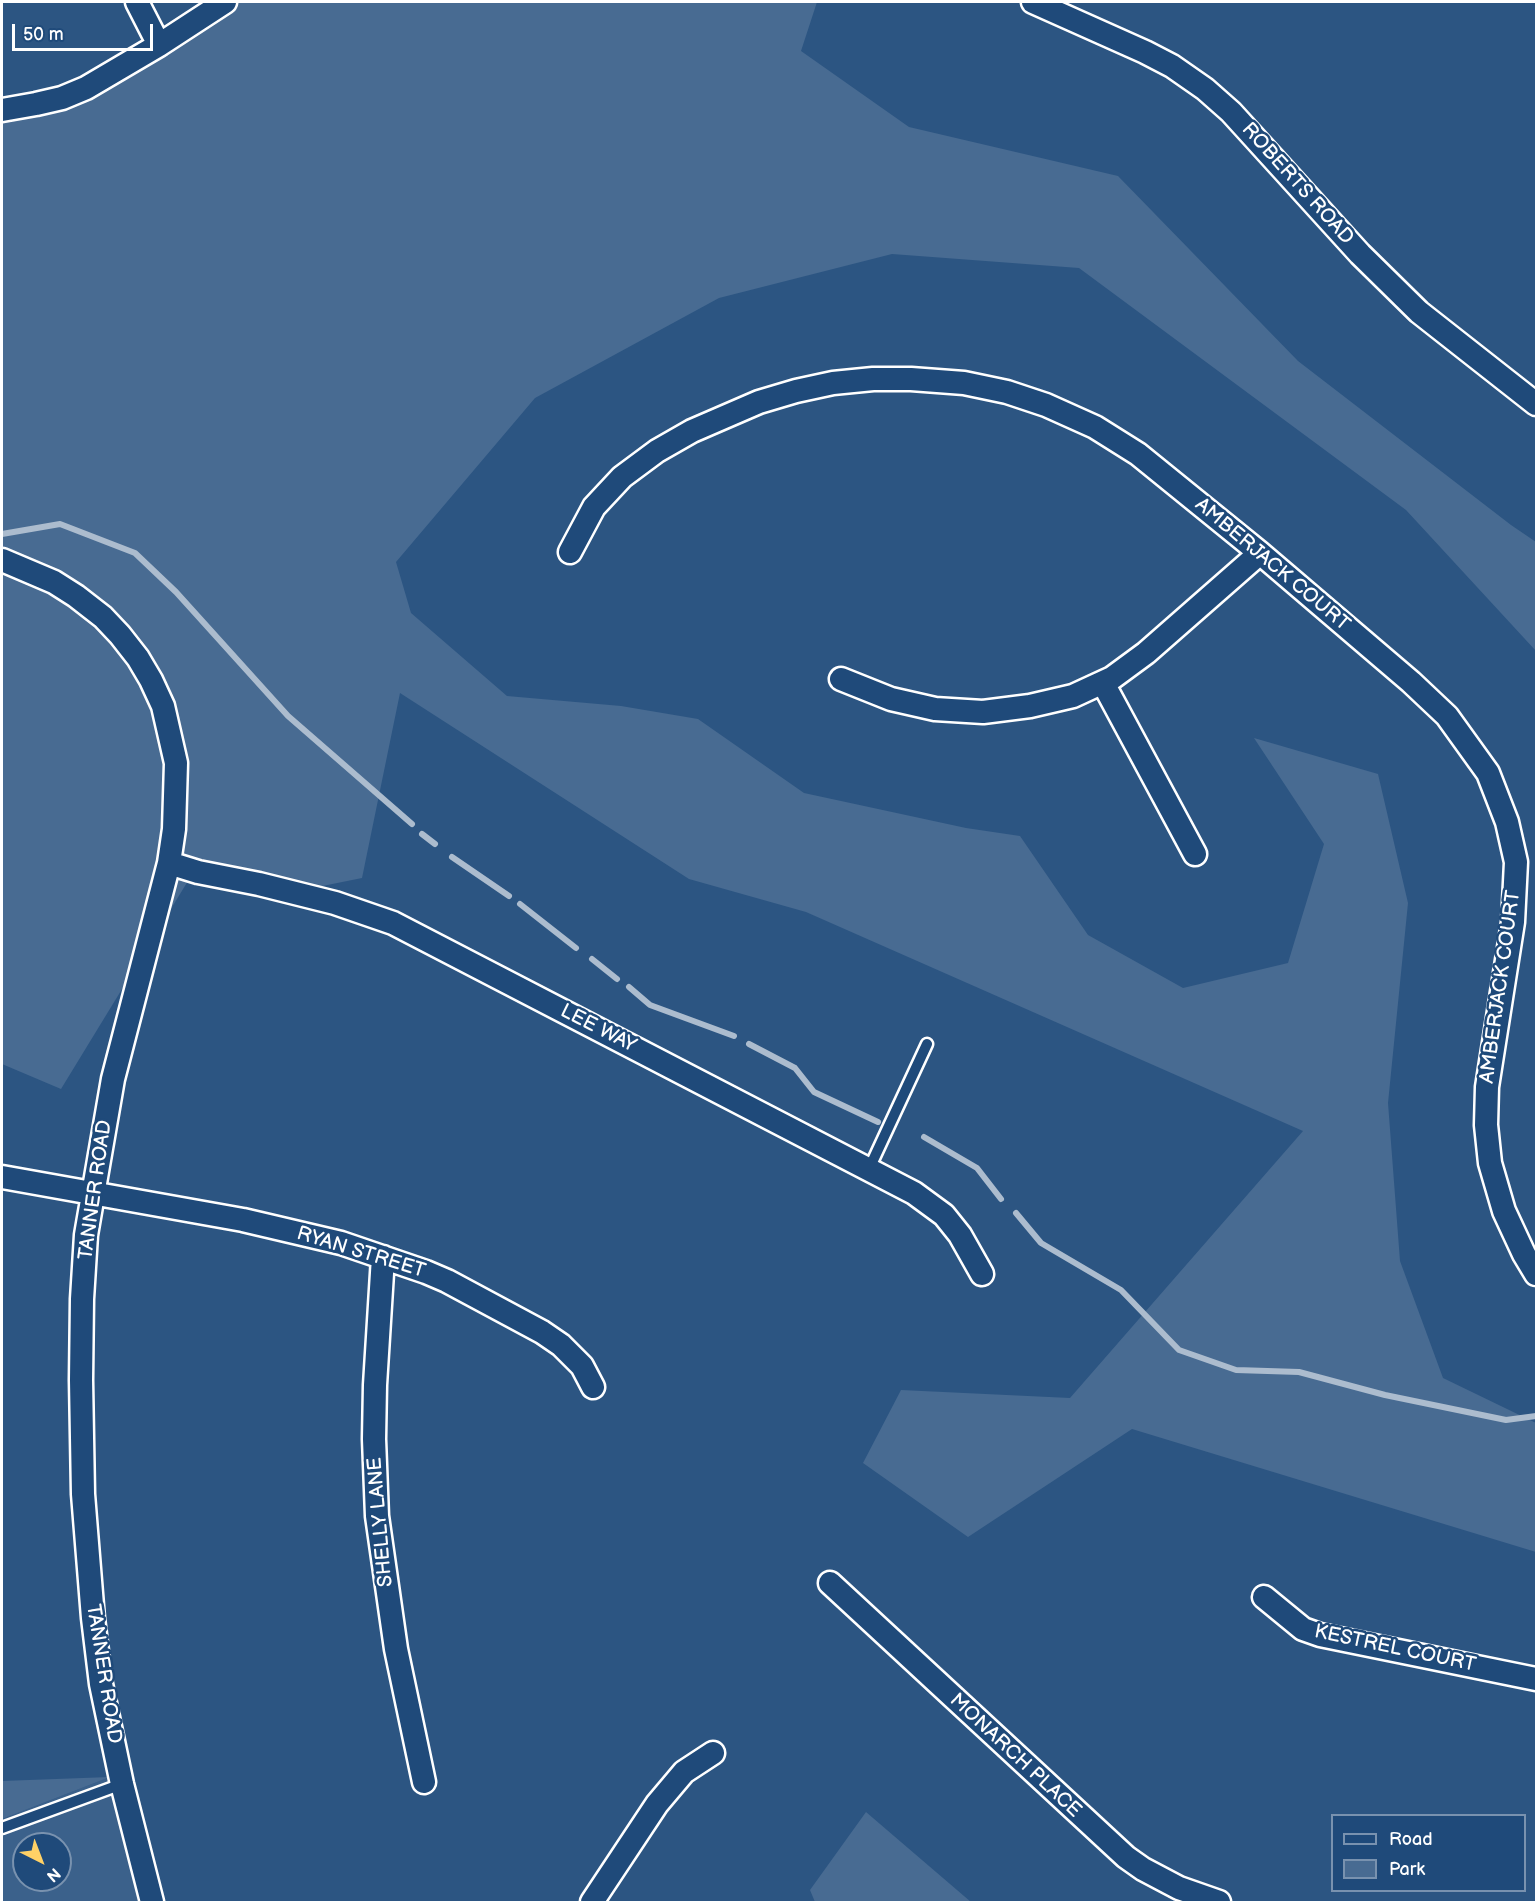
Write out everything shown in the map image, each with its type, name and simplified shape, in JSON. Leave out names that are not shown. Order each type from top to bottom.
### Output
[{"type":"street","points":[[137,2],[159,45]]},
{"type":"street","points":[[2,110],[62,98],[86,88],[159,45],[225,2]]},
{"type":"street","name":"ROBERTS ROAD","points":[[1033,2],[1145,52],[1172,66],[1205,89],[1231,112],[1360,254],[1419,312],[1536,404]]},
{"type":"street","name":"AMBERJACK COURT","points":[[570,552],[594,507],[622,477],[657,451],[692,431],[759,402],[833,383],[873,379],[911,379],[964,383],[1007,392],[1046,405],[1095,427],[1138,454],[1411,682],[1447,716],[1488,773],[1507,822],[1526,860],[1513,922],[1487,1087],[1486,1125],[1490,1163],[1504,1211],[1536,1274]]},
{"type":"street","points":[[840,679],[891,699],[935,709],[983,712],[1030,706],[1073,696],[1103,683],[1146,653],[1260,554]]},
{"type":"street","name":"TANNER ROAD","points":[[2,560],[54,582],[103,617],[138,658],[151,680],[163,706],[176,763],[174,829],[169,863],[113,1079],[86,1235],[82,1299],[83,1494],[87,1558],[100,1673],[122,1784],[152,1902]]},
{"type":"street","points":[[1103,683],[1195,854]]},
{"type":"street","name":"LEE WAY","points":[[169,863],[198,872],[335,903],[393,923],[914,1193],[944,1215],[960,1235],[982,1274]]},
{"type":"street","name":"RYAN STREET","points":[[2,1177],[243,1220],[341,1243],[382,1257],[447,1281],[542,1332],[561,1345],[582,1366],[593,1387]]},
{"type":"street","name":"SHELLY LANE","points":[[382,1257],[375,1385],[374,1439],[377,1516],[396,1649],[424,1782]]},
{"type":"street","name":"MONARCH PLACE","points":[[830,1582],[1126,1857],[1179,1888],[1219,1902]]},
{"type":"street","name":"KESTREL COURT","points":[[1264,1597],[1303,1629],[1320,1635],[1536,1679]]},
{"type":"street","points":[[592,1902],[657,1804],[684,1772],[713,1754]]},
{"type":"lane","points":[[869,1169],[927,1044]]},
{"type":"lane","points":[[2,1828],[122,1784]]},
{"type":"shaded area","points":[[110,1777],[150,1902],[2,1902],[2,1819]]},
{"type":"green space","points":[[222,2],[817,2],[801,51],[909,127],[1118,176],[1298,361],[1536,542],[1536,651],[1406,510],[1079,268],[892,254],[719,298],[535,398],[396,562],[411,613],[507,696],[621,706],[698,719],[804,793],[966,828],[1020,836],[1088,935],[1183,988],[1288,963],[1324,844],[1254,738],[1378,774],[1408,903],[1388,1103],[1400,1261],[1443,1378],[1536,1423],[1536,1552],[1132,1429],[968,1537],[863,1463],[901,1390],[1070,1398],[1303,1131],[806,912],[689,879],[400,693],[362,878],[263,898],[191,876],[61,1089],[2,1064],[2,117],[35,109]]},
{"type":"green space","points":[[110,1777],[2,1819],[2,1781]]},
{"type":"green space","points":[[866,1812],[971,1902],[815,1902],[810,1890]]},
{"type":"waterway","points":[[2,534],[60,524],[135,553],[176,592],[288,716],[412,824]]},
{"type":"waterway","points":[[422,834],[435,844]]},
{"type":"waterway","points":[[452,857],[509,896]]},
{"type":"waterway","points":[[520,904],[576,948]]},
{"type":"waterway","points":[[592,959],[617,979]]},
{"type":"waterway","points":[[629,987],[650,1005],[734,1036]]},
{"type":"waterway","points":[[749,1044],[795,1068],[814,1092],[878,1122]]},
{"type":"waterway","points":[[924,1137],[977,1168],[1001,1199]]},
{"type":"waterway","points":[[1016,1213],[1041,1243],[1121,1290],[1179,1350],[1236,1370],[1299,1372],[1385,1395],[1506,1420],[1536,1416]]}]
